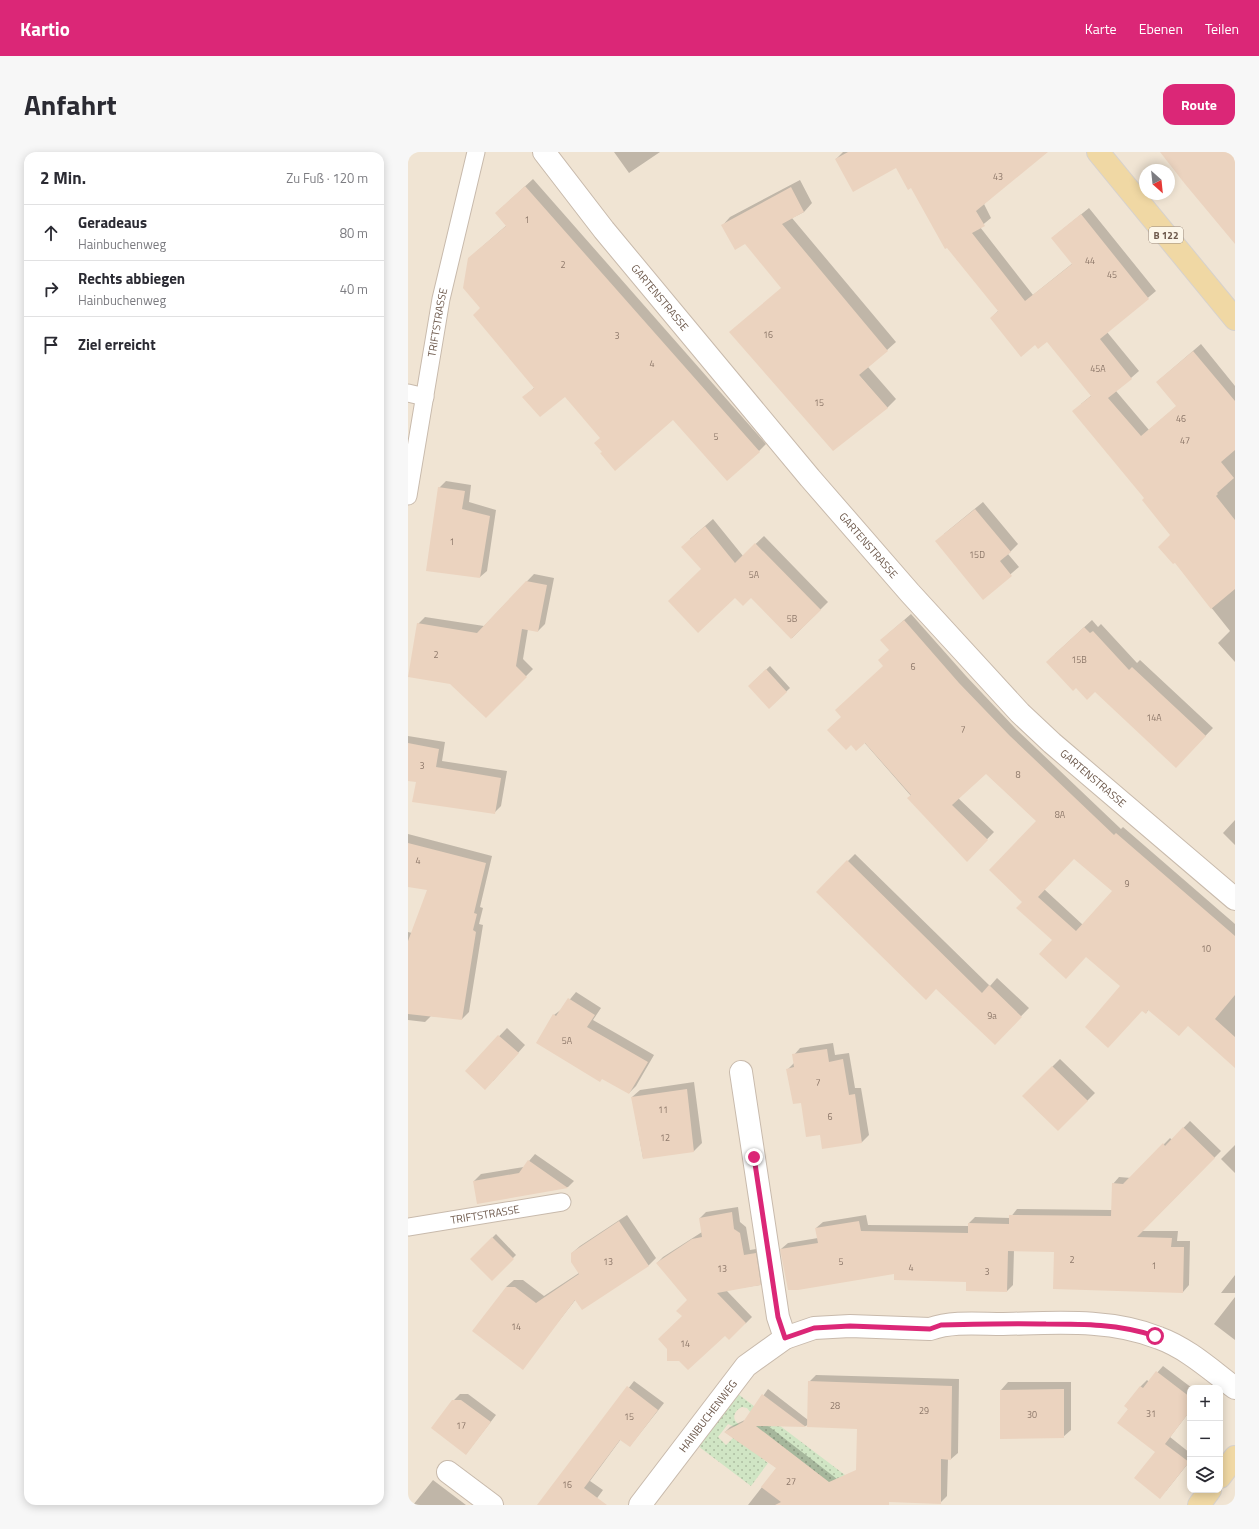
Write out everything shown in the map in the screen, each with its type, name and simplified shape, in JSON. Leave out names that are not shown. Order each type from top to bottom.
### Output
[{"type":"main road","name":"B 122","points":[[1098,152],[1235,319]]},
{"type":"main road","points":[[1223,1473],[1235,1457]]},
{"type":"main road","points":[[1199,1505],[1208,1493]]},
{"type":"street","name":"GARTENSTRASSE","points":[[544,152],[604,230],[810,478],[910,593],[1015,707],[1052,742],[1235,900]]},
{"type":"street","points":[[741,1072],[778,1317],[785,1338]]},
{"type":"street","name":"HAINBUCHENWEG","points":[[640,1505],[746,1366],[785,1338],[814,1328],[843,1326],[930,1329],[941,1325],[968,1324],[1100,1324],[1136,1329],[1160,1338],[1182,1350],[1235,1388]]},
{"type":"street","points":[[448,1472],[492,1505]]},
{"type":"lane","name":"TRIFTSTRASSE","points":[[408,496],[441,299],[476,152]]},
{"type":"lane","points":[[408,394],[425,397]]},
{"type":"lane","name":"TRIFTSTRASSE","points":[[408,1227],[562,1202]]},
{"type":"shaded area","points":[[408,152],[1235,152],[1235,1505],[408,1505]]},
{"type":"green space","points":[[738,1394],[849,1478],[828,1505],[777,1443],[764,1460],[768,1463],[751,1486],[698,1446]],"holes":[[[742,1407],[747,1408],[751,1413],[743,1426],[739,1425],[734,1417],[738,1409]],[[728,1424],[735,1427],[733,1438],[726,1445],[718,1437]]]},
{"type":"building","points":[[848,152],[1048,152],[976,211],[985,226],[972,233],[1025,301],[1072,264],[1051,238],[1081,214],[1149,299],[1100,339],[1132,379],[1108,398],[1141,436],[1176,406],[1156,382],[1193,351],[1235,401],[1235,450],[1221,462],[1234,478],[1217,493],[1218,494],[1216,496],[1235,520],[1235,589],[1211,609],[1175,563],[1173,564],[1158,547],[1170,535],[1142,500],[1144,498],[1072,411],[1091,396],[1047,342],[1038,349],[1035,345],[1021,357],[990,318],[998,311],[947,248],[945,249],[911,188],[908,190],[896,168],[853,192],[835,159]]},
{"type":"building","points":[[1160,152],[1235,152],[1235,244],[1175,171],[1175,164],[1169,164]]},
{"type":"building","points":[[525,186],[760,452],[727,481],[673,420],[615,471],[594,443],[600,438],[565,397],[540,417],[522,397],[534,388],[473,315],[480,308],[463,288],[468,258],[506,226],[495,213]]},
{"type":"building","points":[[791,187],[804,212],[782,224],[888,351],[859,375],[888,408],[833,451],[729,332],[781,288],[745,244],[735,250],[721,225]]},
{"type":"building","points":[[438,487],[465,491],[462,509],[490,516],[480,578],[426,571]]},
{"type":"building","points":[[975,509],[1011,552],[1000,561],[1012,576],[983,600],[935,541]]},
{"type":"building","points":[[705,526],[735,563],[755,543],[821,610],[791,639],[751,598],[743,606],[735,598],[698,633],[668,601],[701,569],[681,547]]},
{"type":"building","points":[[526,581],[547,585],[538,632],[522,629],[516,666],[527,677],[486,718],[450,684],[408,677],[417,623],[477,633]]},
{"type":"building","points":[[904,620],[959,683],[1010,736],[1114,835],[1116,833],[1235,936],[1235,995],[1215,1019],[1235,1037],[1235,1068],[1188,1026],[1179,1036],[1148,1010],[1146,1014],[1142,1011],[1108,1048],[1085,1027],[1120,986],[1086,957],[1066,979],[1039,954],[1052,940],[1016,908],[1022,902],[989,870],[1036,821],[986,774],[952,805],[988,840],[967,862],[907,798],[911,795],[865,743],[856,751],[851,745],[846,750],[827,730],[841,717],[835,710],[883,666],[878,660],[889,650],[880,640]],"holes":[[[1074,859],[1112,891],[1076,931],[1038,897]]]},
{"type":"building","points":[[1084,627],[1090,633],[1093,631],[1129,670],[1132,667],[1206,736],[1176,768],[1095,692],[1087,700],[1076,688],[1073,691],[1046,662]]},
{"type":"building","points":[[766,669],[787,692],[769,709],[748,686]]},
{"type":"building","points":[[408,743],[439,749],[436,767],[501,778],[495,814],[412,802],[416,782],[408,781]]},
{"type":"building","points":[[408,843],[486,863],[474,913],[477,914],[473,930],[476,932],[462,1020],[408,1014],[408,941],[427,890],[408,887]]},
{"type":"building","points":[[847,860],[982,993],[989,985],[1022,1017],[995,1045],[936,989],[926,1000],[816,892]]},
{"type":"building","points":[[568,998],[595,1015],[587,1027],[648,1062],[629,1094],[602,1079],[600,1082],[536,1043],[553,1014],[556,1016]]},
{"type":"building","points":[[498,1035],[519,1053],[485,1090],[465,1071]]},
{"type":"building","points":[[827,1049],[829,1062],[843,1059],[849,1095],[855,1094],[862,1143],[822,1149],[820,1135],[806,1137],[801,1103],[793,1104],[786,1069],[794,1067],[792,1054]]},
{"type":"building","points":[[1052,1066],[1088,1101],[1058,1131],[1022,1096]]},
{"type":"building","points":[[687,1089],[694,1152],[643,1159],[631,1097]]},
{"type":"building","points":[[1183,1127],[1215,1158],[1137,1237],[1172,1238],[1171,1247],[1184,1247],[1183,1293],[1053,1289],[1054,1252],[1008,1251],[1007,1292],[966,1291],[966,1282],[894,1280],[894,1274],[798,1290],[788,1290],[780,1249],[818,1243],[815,1228],[859,1221],[861,1231],[968,1233],[968,1223],[1009,1224],[1009,1215],[1111,1216],[1112,1183],[1123,1184],[1163,1143],[1165,1146]]},
{"type":"building","points":[[528,1160],[568,1188],[477,1204],[473,1181],[519,1173]]},
{"type":"building","points":[[732,1212],[734,1229],[740,1233],[744,1255],[756,1253],[761,1285],[717,1293],[746,1323],[729,1340],[725,1336],[688,1370],[679,1361],[667,1361],[667,1349],[658,1339],[682,1316],[676,1311],[687,1300],[656,1263],[692,1239],[702,1237],[699,1218]]},
{"type":"building","points":[[619,1221],[649,1266],[582,1310],[575,1300],[523,1370],[472,1331],[506,1287],[515,1287],[536,1303],[579,1274],[571,1262],[571,1253]]},
{"type":"building","points":[[492,1237],[514,1259],[492,1281],[470,1259]]},
{"type":"building","points":[[1156,1371],[1187,1395],[1187,1415],[1165,1444],[1187,1460],[1187,1465],[1160,1499],[1134,1478],[1155,1452],[1117,1423],[1128,1409],[1124,1406],[1140,1386],[1143,1388]]},
{"type":"building","points":[[808,1381],[952,1386],[951,1460],[941,1459],[941,1504],[889,1502],[889,1505],[775,1505],[781,1502],[761,1487],[776,1468],[724,1432],[743,1422],[762,1394],[806,1427],[756,1426],[829,1482],[856,1470],[857,1429],[807,1427]]},
{"type":"building","points":[[627,1386],[658,1410],[630,1447],[620,1440],[584,1488],[607,1505],[537,1505]]},
{"type":"building","points":[[1064,1389],[1064,1438],[1000,1439],[1000,1390]]},
{"type":"building","points":[[452,1400],[461,1400],[491,1422],[466,1455],[431,1428]]},
{"type":"route","points":[[754,1157],[778,1317],[785,1338],[814,1328],[850,1326],[930,1329],[941,1325],[968,1324],[1100,1324],[1136,1329],[1155,1336]]}]
